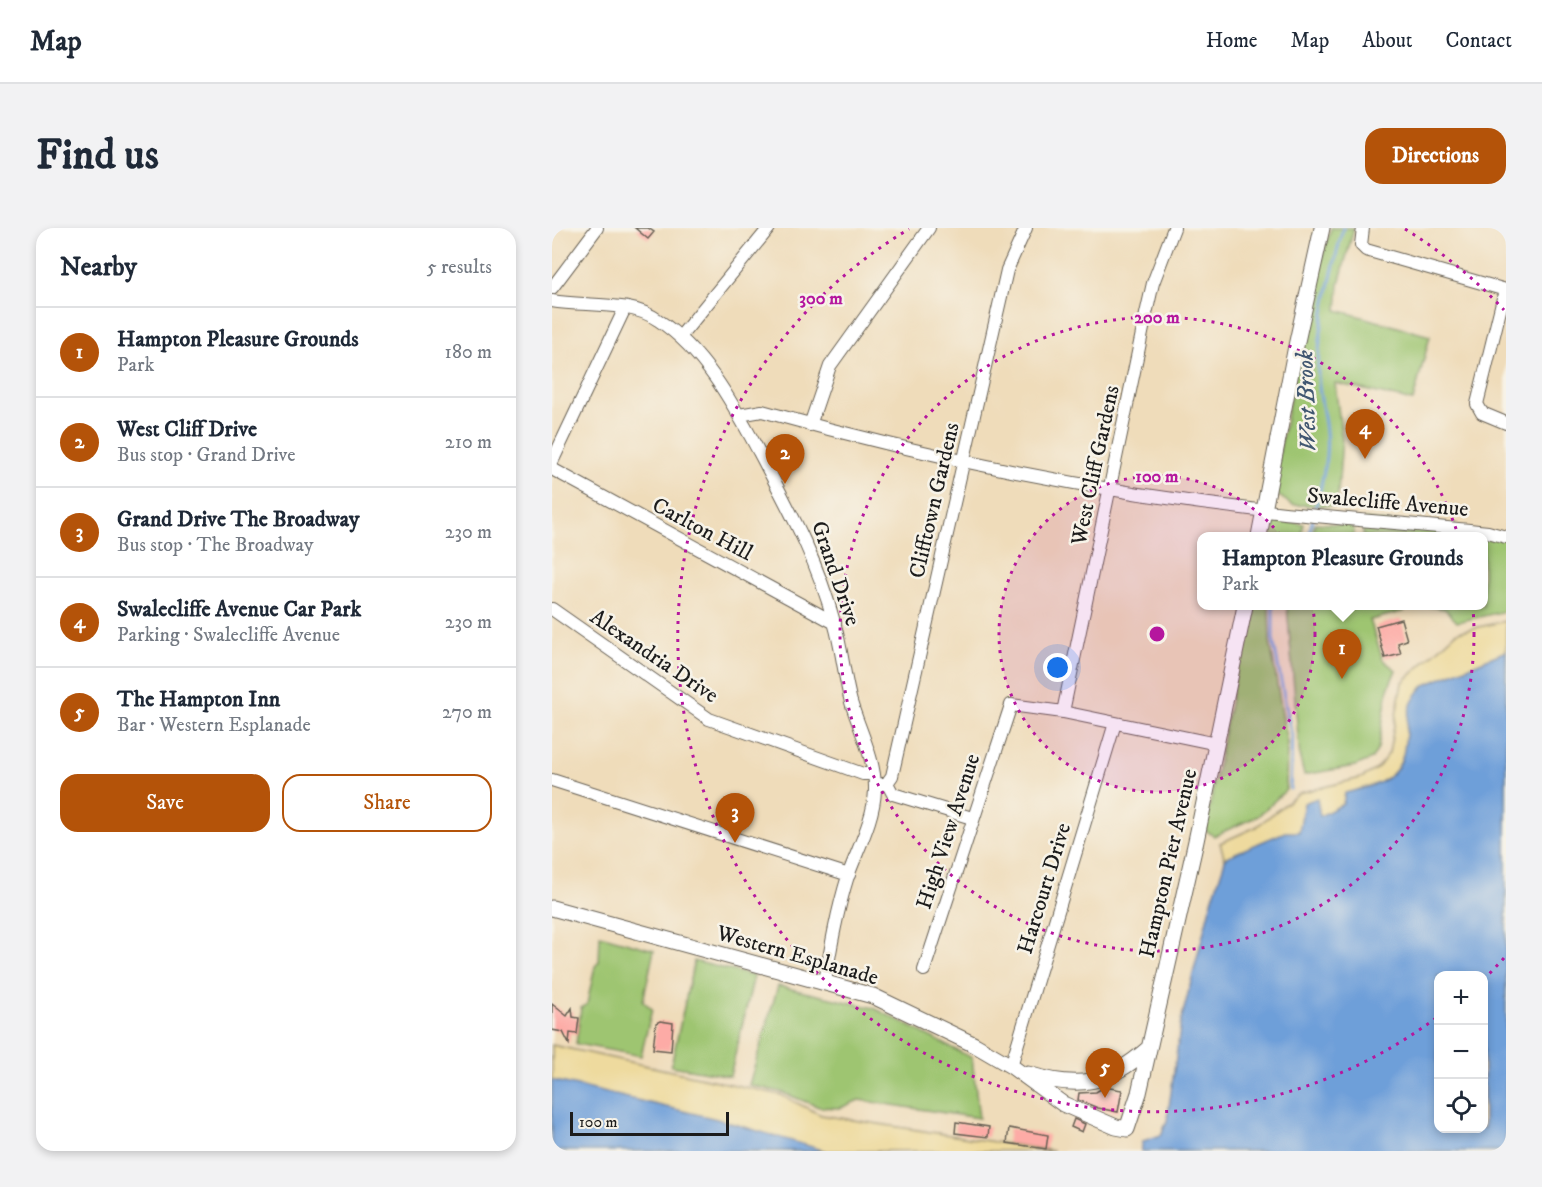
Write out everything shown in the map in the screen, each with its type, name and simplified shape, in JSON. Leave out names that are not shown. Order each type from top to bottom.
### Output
[{"type":"street","points":[[552,288],[597,228]]},
{"type":"street","points":[[680,337],[769,228]]},
{"type":"street","points":[[810,425],[830,366],[929,228]]},
{"type":"street","name":"Clifftown Gardens","points":[[879,781],[892,776],[1007,270],[1026,228]]},
{"type":"street","name":"West Cliff Gardens","points":[[1063,712],[1151,293],[1174,228]]},
{"type":"street","points":[[1260,532],[1296,346],[1322,228]]},
{"type":"street","points":[[1363,228],[1361,245],[1366,250],[1506,290],[1477,404],[1482,413],[1506,423]]},
{"type":"street","name":"Grand Drive","points":[[552,301],[625,308],[656,318],[680,337],[702,360],[739,415],[793,513],[819,574],[835,623],[851,701],[879,781],[870,818],[837,911],[825,982]]},
{"type":"street","points":[[552,462],[625,308]]},
{"type":"street","name":"Swalecliffe Avenue","points":[[739,415],[762,411],[962,462],[1111,488],[1264,511],[1488,532],[1506,537]]},
{"type":"street","name":"Carlton Hill","points":[[552,469],[835,623]]},
{"type":"street","name":"Alexandria Drive","points":[[552,609],[710,719],[879,781]]},
{"type":"street","name":"Hampton Pier Avenue","points":[[1127,1129],[1149,1048],[1244,610]]},
{"type":"street","name":"High View Avenue","points":[[924,970],[972,818],[1011,705],[1063,712]]},
{"type":"street","points":[[1063,712],[1216,744]]},
{"type":"street","name":"Harcourt Drive","points":[[1015,1069],[1115,723]]},
{"type":"street","points":[[552,780],[849,875]]},
{"type":"street","points":[[879,781],[893,794],[972,818]]},
{"type":"street","name":"Western Esplanade","points":[[552,908],[873,996],[975,1045],[1015,1069],[1063,1104],[1116,1127],[1127,1129]]},
{"type":"street","name":"Western Esplanade","points":[[1015,1069],[1068,1083],[1091,1083],[1106,1078],[1125,1067],[1149,1048]]},
{"type":"street","points":[[1125,1067],[1138,1093]]},
{"type":"street","points":[[1063,1104],[1063,1091],[1068,1083]]},
{"type":"green space","points":[[1331,228],[1354,228],[1339,284],[1337,310],[1430,336],[1413,401],[1335,383],[1342,439],[1337,506],[1292,505],[1272,491],[1309,300]]},
{"type":"green space","points":[[1364,519],[1461,532],[1363,532]]},
{"type":"green space","points":[[1266,520],[1304,524],[1302,532],[1264,532]]},
{"type":"green space","points":[[1315,523],[1351,525],[1354,530],[1354,532],[1313,532]]},
{"type":"green space","points":[[1488,536],[1506,538],[1506,611],[1457,622],[1446,610],[1488,610]]},
{"type":"green space","points":[[1248,610],[1269,610],[1270,641],[1287,743],[1286,790],[1258,816],[1214,836],[1205,830]]},
{"type":"green space","points":[[1287,610],[1403,610],[1370,620],[1383,660],[1396,670],[1388,689],[1378,749],[1372,759],[1355,766],[1304,775],[1300,759]]},
{"type":"green space","points":[[600,935],[654,950],[643,1001],[652,1009],[641,1056],[576,1044],[581,1008],[587,1004],[595,966],[599,962]]},
{"type":"green space","points":[[694,961],[754,976],[730,1076],[671,1066]]},
{"type":"green space","points":[[778,986],[874,1008],[972,1058],[979,1118],[859,1100],[840,1108],[819,1107],[781,1092],[749,1085]]},
{"type":"sand","points":[[1506,621],[1506,680],[1434,768],[1232,884],[1220,843],[1256,827],[1299,793],[1361,778],[1377,769],[1389,753],[1402,683],[1457,632]]},
{"type":"sand","points":[[552,1045],[781,1095],[821,1115],[1053,1151],[704,1151],[552,1113]]},
{"type":"water","points":[[1506,651],[1506,1151],[1141,1151],[1143,1141],[1161,1135],[1167,1121],[1181,1021],[1210,907],[1226,857],[1285,832],[1299,832],[1304,803],[1317,798],[1320,816],[1343,804],[1345,793],[1377,784],[1394,773],[1401,762],[1409,710],[1415,697],[1425,685]]},
{"type":"water","points":[[552,1080],[717,1119],[826,1151],[552,1151]]},
{"type":"building","points":[[635,228],[648,228],[654,232],[648,239]]},
{"type":"building","points":[[1401,619],[1407,640],[1398,643],[1401,654],[1385,658],[1376,626]]},
{"type":"building","points":[[552,1004],[567,1016],[572,1008],[573,1017],[579,1018],[577,1034],[570,1033],[569,1044],[563,1032],[552,1030]]},
{"type":"building","points":[[660,1021],[673,1023],[671,1051],[653,1049],[656,1023]]},
{"type":"building","points":[[1104,1087],[1122,1090],[1118,1112],[1098,1108],[1078,1100],[1079,1093],[1096,1092]]},
{"type":"building","points":[[1074,1119],[1085,1124],[1082,1132],[1071,1127]]},
{"type":"building","points":[[956,1122],[989,1127],[988,1137],[955,1133]]},
{"type":"building","points":[[1009,1128],[1048,1135],[1046,1149],[1007,1143]]},
{"type":"waterway","name":"West Brook","points":[[1314,513],[1322,483],[1326,452],[1326,431],[1318,379],[1320,337],[1343,228]]},
{"type":"waterway","name":"West Brook","points":[[1309,532],[1313,519]]},
{"type":"waterway","name":"West Brook","points":[[1273,610],[1273,639],[1292,738],[1290,789]]},
{"type":"place","name":"Swalecliffe Avenue Car Park","points":[[1365,459]]},
{"type":"place","name":"West Cliff Drive","points":[[785,484]]},
{"type":"place","name":"Hampton Pleasure Grounds","points":[[1342,679]]},
{"type":"place","name":"Grand Drive The Broadway","points":[[735,843]]},
{"type":"place","name":"The Hampton Inn","points":[[1105,1098]]}]
